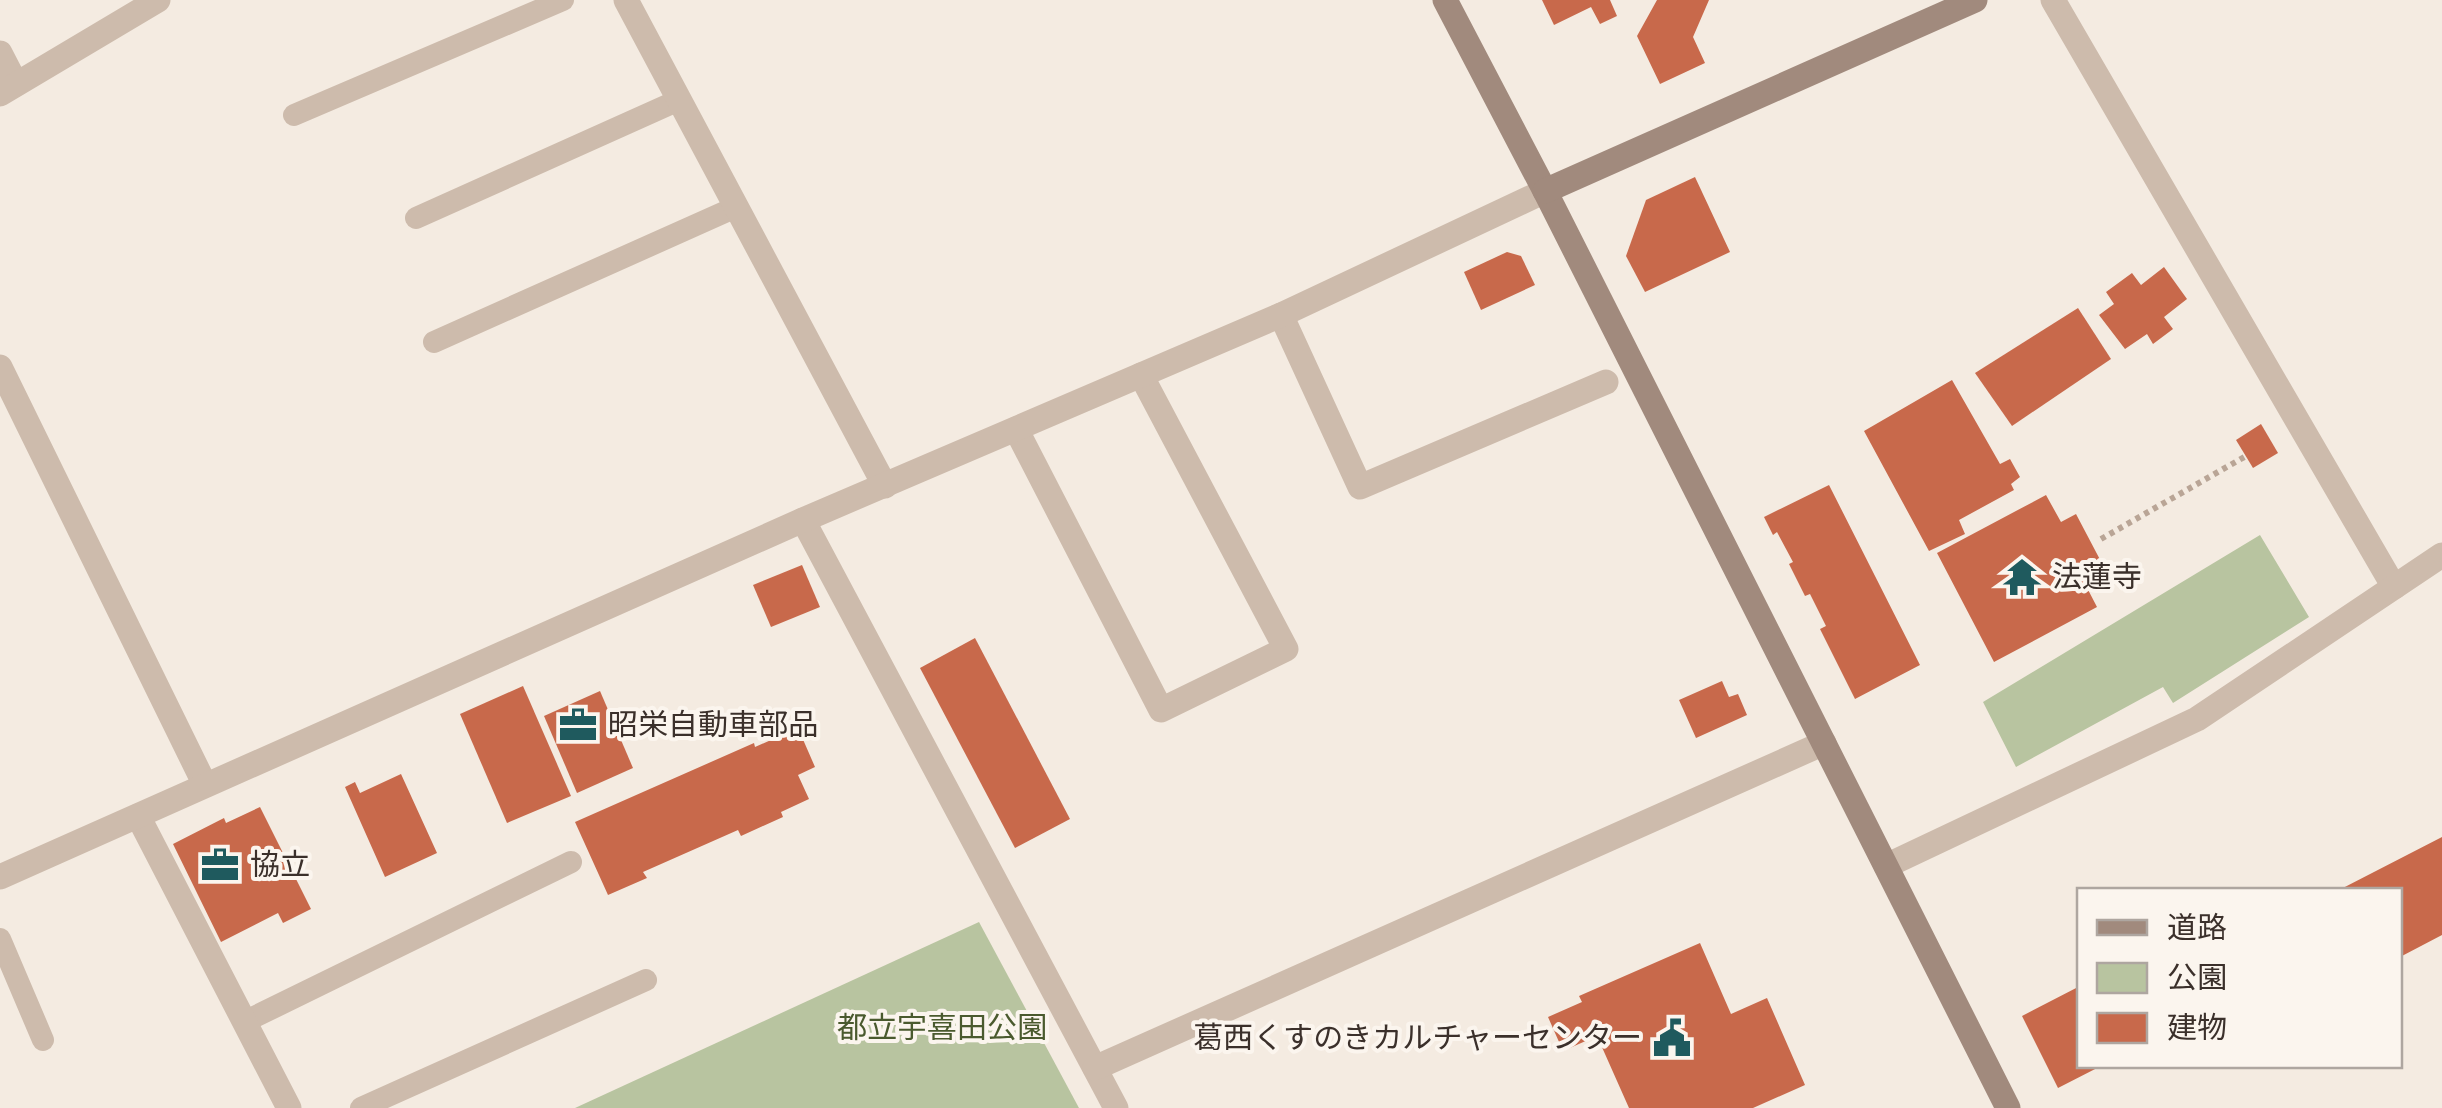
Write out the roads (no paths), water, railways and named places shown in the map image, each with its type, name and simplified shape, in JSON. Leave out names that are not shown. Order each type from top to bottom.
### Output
[{"type":"street","points":[[626,0],[885,486]]},
{"type":"street","points":[[1445,0],[2008,1108]]},
{"type":"street","points":[[0,876],[804,520],[1280,315],[1545,191],[1976,0]]},
{"type":"street","points":[[2053,0],[2394,587]]},
{"type":"street","points":[[0,52],[8,89],[152,2]]},
{"type":"street","points":[[1280,315],[1360,487],[1606,382]]},
{"type":"street","points":[[0,367],[204,785]]},
{"type":"street","points":[[1016,429],[1161,710],[1286,649],[1141,375]]},
{"type":"street","points":[[804,520],[1116,1108]]},
{"type":"street","points":[[1886,866],[2197,718],[2442,555]]},
{"type":"street","points":[[1094,1068],[1824,743]]},
{"type":"street","points":[[138,816],[289,1108]]},
{"type":"lane","points":[[294,115],[563,0]]},
{"type":"lane","points":[[416,218],[679,100]]},
{"type":"lane","points":[[434,342],[736,207]]},
{"type":"lane","points":[[244,1022],[570,862]]},
{"type":"lane","points":[[0,938],[44,1040]]},
{"type":"lane","points":[[361,1108],[646,980]]},
{"type":"place","name":"法蓮寺","points":[[2022,577]]},
{"type":"place","name":"昭栄自動車部品","points":[[578,725]]},
{"type":"place","name":"協立","points":[[220,865]]},
{"type":"place","name":"葛西くすのきカルチャーセンター","points":[[1672,1038]]},
{"type":"park label","name":"都立宇喜田公園","points":[[942,1028]]}]
